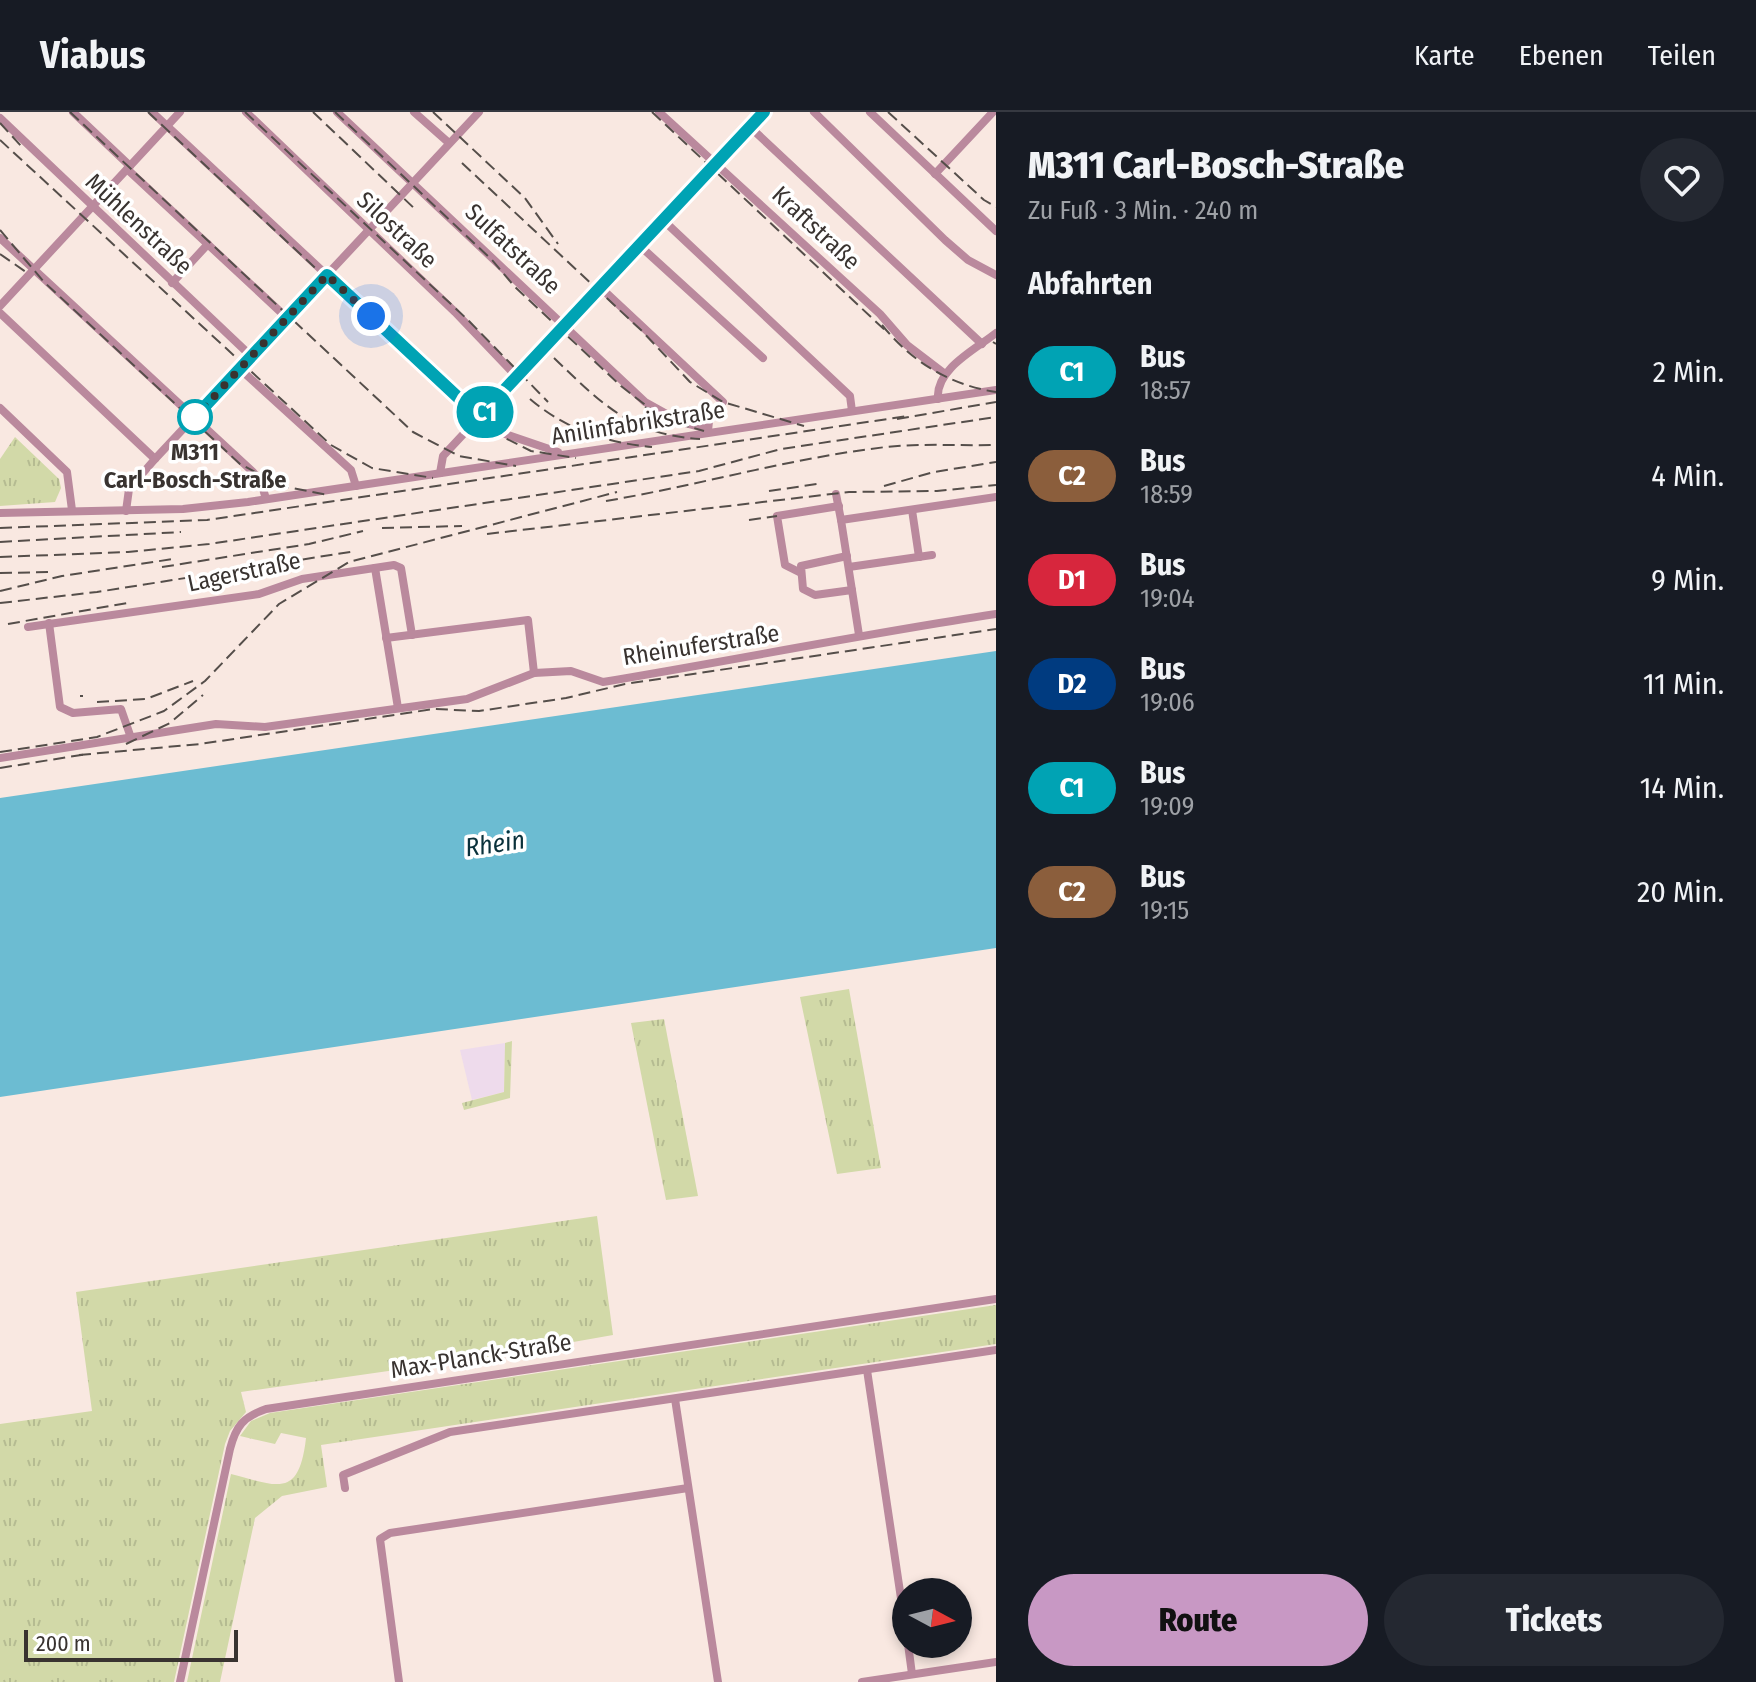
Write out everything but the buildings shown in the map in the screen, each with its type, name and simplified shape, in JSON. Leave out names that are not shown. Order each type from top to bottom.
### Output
[{"type":"street","points":[[73,112],[287,318]]},
{"type":"street","points":[[152,112],[479,417],[505,434],[565,454]]},
{"type":"street","points":[[0,306],[180,112]]},
{"type":"street","name":"Silostraße","points":[[246,112],[455,312],[518,378]]},
{"type":"street","name":"Sulfatstraße","points":[[337,112],[645,402],[681,422],[707,430]]},
{"type":"street","points":[[414,112],[449,143]]},
{"type":"street","points":[[126,511],[129,489],[155,459],[479,112]]},
{"type":"street","name":"Kraftstraße","points":[[659,112],[869,304],[907,345],[945,374]]},
{"type":"street","points":[[440,473],[443,456],[567,327],[764,112]]},
{"type":"street","points":[[814,112],[945,240],[968,260],[996,275]]},
{"type":"street","points":[[870,112],[996,231]]},
{"type":"street","points":[[935,174],[993,112]]},
{"type":"street","name":"Mühlenstraße","points":[[0,118],[252,357]]},
{"type":"street","points":[[750,127],[982,344]]},
{"type":"street","points":[[663,220],[850,396],[852,411]]},
{"type":"street","points":[[0,238],[260,479],[266,499]]},
{"type":"street","points":[[172,283],[208,244]]},
{"type":"street","points":[[640,246],[763,358]]},
{"type":"street","points":[[601,288],[720,398],[723,405],[707,430]]},
{"type":"street","points":[[0,313],[155,459]]},
{"type":"street","points":[[938,399],[938,385],[945,374],[996,333]]},
{"type":"street","points":[[240,369],[351,470],[356,486]]},
{"type":"street","name":"Anilinfabrikstraße","points":[[0,513],[183,509],[266,499],[707,430],[996,390]]},
{"type":"street","points":[[0,408],[67,472],[72,510]]},
{"type":"street","points":[[836,494],[859,635]]},
{"type":"street","points":[[841,520],[996,497]]},
{"type":"street","points":[[799,572],[785,565],[777,516],[839,506]]},
{"type":"street","points":[[912,510],[919,557]]},
{"type":"street","points":[[849,567],[932,555]]},
{"type":"street","points":[[799,572],[808,562],[847,556]]},
{"type":"street","points":[[398,708],[375,568],[394,565],[401,568],[412,635]]},
{"type":"street","name":"Lagerstraße","points":[[28,627],[259,594],[302,579],[375,568]]},
{"type":"street","points":[[799,572],[803,589],[808,594],[852,590]]},
{"type":"street","name":"Rheinuferstraße","points":[[0,758],[130,735],[233,722],[265,727],[467,699],[534,673],[571,671],[603,682],[807,648],[859,635],[996,614]]},
{"type":"street","points":[[386,638],[528,620],[534,673]]},
{"type":"street","points":[[49,623],[60,707],[73,713],[121,709],[130,735]]},
{"type":"street","name":"Max-Planck-Straße","points":[[180,1682],[230,1449],[237,1427],[248,1415],[276,1407],[996,1299]]},
{"type":"street","points":[[345,1488],[343,1475],[450,1432],[996,1350]]},
{"type":"street","points":[[867,1370],[898,1578]]},
{"type":"street","points":[[675,1399],[718,1682]]},
{"type":"street","points":[[399,1682],[380,1539],[390,1533],[688,1488]]},
{"type":"street","points":[[910,1658],[912,1674]]},
{"type":"street","points":[[863,1682],[996,1662]]},
{"type":"shaded area","points":[[505,1043],[504,1092],[472,1100],[460,1050]]},
{"type":"green space","points":[[15,437],[59,479],[61,488],[55,502],[0,506],[0,459]]},
{"type":"green space","points":[[849,989],[881,1168],[837,1174],[800,997]]},
{"type":"green space","points":[[664,1019],[698,1196],[666,1200],[631,1023]]},
{"type":"green space","points":[[512,1041],[510,1098],[464,1110],[462,1103],[504,1092],[505,1043]]},
{"type":"green space","points":[[597,1216],[613,1335],[493,1356],[241,1392],[246,1412],[230,1431],[225,1444],[174,1682],[0,1682],[0,1424],[92,1411],[76,1292]]},
{"type":"green space","points":[[996,1305],[996,1344],[321,1445],[327,1487],[282,1496],[255,1518],[220,1682],[187,1682],[231,1474],[262,1482],[284,1483],[292,1479],[303,1458],[306,1438],[281,1433],[275,1444],[240,1436],[251,1421],[270,1413]]},
{"type":"water","name":"Rhein","points":[[996,651],[996,948],[0,1097],[0,798]]},
{"type":"railway","points":[[70,112],[413,432],[459,456],[516,466]]},
{"type":"railway","points":[[148,112],[489,430],[531,451],[576,458]]},
{"type":"railway","points":[[245,112],[468,320],[548,402]]},
{"type":"railway","points":[[313,112],[417,211]]},
{"type":"railway","points":[[335,112],[492,260],[515,287],[621,386],[653,411]]},
{"type":"railway","points":[[433,112],[525,198],[558,244]]},
{"type":"railway","points":[[652,112],[888,333]]},
{"type":"railway","points":[[888,112],[984,200],[996,207]]},
{"type":"railway","points":[[0,123],[22,147]]},
{"type":"railway","points":[[0,140],[331,445],[372,468],[433,478]]},
{"type":"railway","points":[[462,163],[642,331],[690,382],[723,402],[804,426]]},
{"type":"railway","points":[[0,230],[44,282],[240,464],[282,486],[328,495]]},
{"type":"railway","points":[[0,254],[26,272]]},
{"type":"railway","points":[[882,325],[905,350],[932,369],[962,384],[996,392]]},
{"type":"railway","points":[[554,358],[619,414],[655,431],[700,439]]},
{"type":"railway","points":[[530,399],[558,419],[587,433],[652,447]]},
{"type":"railway","points":[[897,419],[996,402]]},
{"type":"railway","points":[[645,407],[670,421],[704,431]]},
{"type":"railway","points":[[0,528],[207,520],[908,416]]},
{"type":"railway","points":[[0,557],[128,552],[209,544],[699,471],[781,449],[996,417]]},
{"type":"railway","points":[[606,501],[851,452],[913,445],[996,445]]},
{"type":"railway","points":[[884,486],[934,472],[996,462]]},
{"type":"railway","points":[[769,491],[817,484]]},
{"type":"railway","points":[[487,534],[849,492],[937,491],[996,485]]},
{"type":"railway","points":[[0,752],[97,737],[164,711],[205,681],[279,604],[349,562],[617,492]]},
{"type":"railway","points":[[749,520],[777,516]]},
{"type":"railway","points":[[382,528],[462,526]]},
{"type":"railway","points":[[162,567],[309,544],[363,531]]},
{"type":"railway","points":[[0,542],[181,532]]},
{"type":"railway","points":[[0,603],[97,592],[356,551]]},
{"type":"railway","points":[[0,591],[62,576],[173,559]]},
{"type":"railway","points":[[0,573],[52,572]]},
{"type":"railway","points":[[8,624],[127,603]]},
{"type":"railway","points":[[79,755],[200,744],[434,709],[479,711],[566,698],[625,684],[996,629]]},
{"type":"railway","points":[[97,702],[146,699],[193,681]]},
{"type":"railway","points":[[126,744],[170,723],[203,695]]},
{"type":"railway","points":[[0,768],[87,754]]},
{"type":"bus line","name":"C1","points":[[195,417],[327,275],[479,417],[764,112]]},
{"type":"place","name":"M311 Carl-Bosch-Straße","points":[[195,417]]},
{"type":"route","points":[[195,417],[327,275],[371,316]]}]
